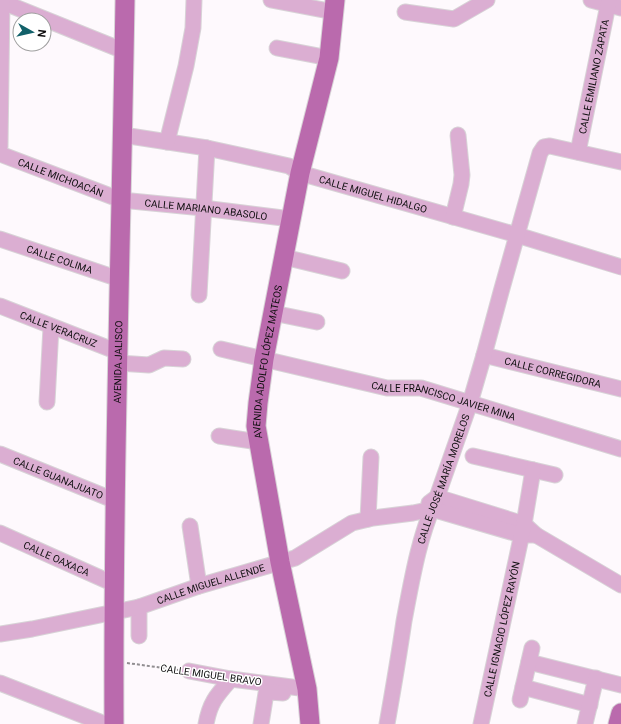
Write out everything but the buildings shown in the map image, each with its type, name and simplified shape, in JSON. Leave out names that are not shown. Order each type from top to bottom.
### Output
[{"type":"main road","name":"AVENIDA JALISCO","points":[[114,724],[114,584],[125,0]]},
{"type":"main road","name":"AVENIDA ADOLFO LÓPEZ MATEOS","points":[[310,724],[308,693],[280,562],[256,426],[264,359],[300,173],[329,58],[335,6]]},
{"type":"main road","points":[[618,724],[621,713]]},
{"type":"street","points":[[167,142],[193,28],[194,0]]},
{"type":"street","points":[[271,0],[335,6]]},
{"type":"street","points":[[405,12],[454,19],[487,0]]},
{"type":"street","points":[[591,0],[612,4]]},
{"type":"street","points":[[0,147],[1,1],[124,51]]},
{"type":"street","name":"CALLE EMILIANO ZAPATA","points":[[578,152],[612,4]]},
{"type":"street","points":[[277,48],[329,58]]},
{"type":"street","points":[[453,216],[461,179],[458,135]]},
{"type":"street","name":"CALLE MIGUEL HIDALGO","points":[[123,136],[207,148],[289,166],[300,173],[453,216],[621,267]]},
{"type":"street","name":"CALLE JOSÉ MARÍA MORELOS","points":[[387,724],[418,547],[470,403],[540,153],[544,147],[550,146],[578,152]]},
{"type":"street","points":[[199,295],[207,148]]},
{"type":"street","points":[[578,152],[621,162]]},
{"type":"street","name":"CALLE MICHOACÁN","points":[[0,154],[121,200]]},
{"type":"street","name":"CALLE MARIANO ABASOLO","points":[[121,200],[291,219]]},
{"type":"street","name":"CALLE COLIMA","points":[[0,239],[119,279]]},
{"type":"street","points":[[284,257],[342,271]]},
{"type":"street","name":"CALLE VERACRUZ","points":[[0,306],[51,326],[118,358],[149,365],[164,358],[183,359]]},
{"type":"street","points":[[273,313],[317,322]]},
{"type":"street","points":[[47,402],[51,326]]},
{"type":"street","name":"CALLE FRANCISCO JAVIER MINA","points":[[222,349],[388,388],[421,388],[621,449]]},
{"type":"street","name":"CALLE CORREGIDORA","points":[[484,355],[621,388]]},
{"type":"street","points":[[219,436],[259,442]]},
{"type":"street","name":"CALLE GUANAJUATO","points":[[0,454],[116,501]]},
{"type":"street","points":[[473,456],[555,475]]},
{"type":"street","points":[[368,519],[371,457]]},
{"type":"street","name":"CALLE IGNACIO LÓPEZ RAYÓN","points":[[481,724],[527,531],[533,470]]},
{"type":"street","points":[[435,503],[527,531],[621,584]]},
{"type":"street","name":"CALLE MIGUEL ALLENDE","points":[[0,634],[139,607],[199,586],[295,558],[352,524],[368,519],[413,513],[435,503]]},
{"type":"street","points":[[190,526],[199,586]]},
{"type":"street","name":"CALLE OAXACA","points":[[0,533],[114,584]]},
{"type":"street","points":[[139,607],[139,636]]},
{"type":"street","points":[[590,705],[521,693],[530,655],[621,685]]},
{"type":"street","name":"CALLE MIGUEL BRAVO","points":[[190,671],[308,693]]},
{"type":"street","points":[[586,724],[596,678]]},
{"type":"street","points":[[206,724],[212,702],[231,679]]},
{"type":"street","points":[[0,683],[105,724]]},
{"type":"street","points":[[261,724],[266,693],[308,693]]},
{"type":"path","name":"CALLE MIGUEL BRAVO","points":[[114,662],[190,671]]}]
